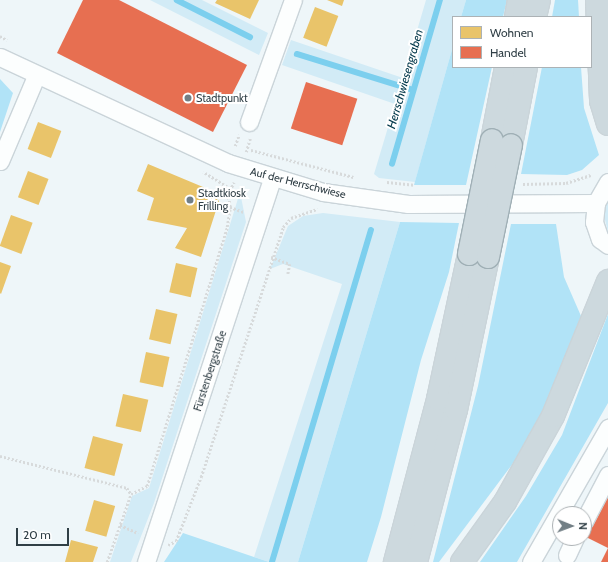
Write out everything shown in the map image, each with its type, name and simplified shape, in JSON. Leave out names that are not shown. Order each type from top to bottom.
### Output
[{"type":"highway","points":[[516,16],[519,0]]},
{"type":"highway","points":[[535,16],[539,0]]},
{"type":"highway","points":[[597,0],[601,101],[608,124]]},
{"type":"highway","points":[[501,143],[506,68]]},
{"type":"highway","points":[[416,562],[456,410],[478,255],[501,143],[526,68]]},
{"type":"highway","points":[[395,562],[478,255]]},
{"type":"highway","points":[[462,562],[505,502],[553,416],[608,281]]},
{"type":"street","points":[[249,122],[293,0]]},
{"type":"street","name":"Auf der Herrschwiese","points":[[0,57],[36,76],[228,163],[272,179],[323,192],[408,204],[596,203]]},
{"type":"street","points":[[0,161],[36,76]]},
{"type":"street","points":[[601,178],[594,222],[600,239],[608,245]]},
{"type":"street","name":"Fürstenbergstraße","points":[[146,562],[272,179]]},
{"type":"street","points":[[531,562],[608,428]]},
{"type":"street","points":[[592,506],[608,475]]},
{"type":"street","points":[[567,555],[571,546]]},
{"type":"path","points":[[229,145],[360,179]]},
{"type":"path","points":[[518,184],[566,183],[601,178]]},
{"type":"path","points":[[379,181],[422,185]]},
{"type":"path","points":[[107,562],[131,494],[147,486],[227,227],[230,207]]},
{"type":"path","points":[[120,525],[172,545],[180,532],[271,257],[291,218],[303,211],[321,210]]},
{"type":"path","points":[[271,257],[290,264],[288,274]]},
{"type":"path","points":[[0,456],[127,488],[131,494]]},
{"type":"shaded area","points":[[150,0],[202,0],[268,33],[259,55]]},
{"type":"shaded area","points":[[426,0],[466,0],[461,16],[452,16],[452,50],[415,182],[379,178],[374,174],[395,104],[282,65],[291,40],[403,78]]},
{"type":"shaded area","points":[[466,0],[507,0],[503,16],[461,16]]},
{"type":"shaded area","points":[[555,0],[578,0],[579,16],[552,16]]},
{"type":"shaded area","points":[[452,50],[452,68],[492,68],[466,185],[414,185]]},
{"type":"shaded area","points":[[542,68],[581,68],[584,108],[599,155],[582,170],[567,175],[521,174]]},
{"type":"shaded area","points":[[0,79],[13,93],[0,132]]},
{"type":"shaded area","points":[[240,192],[246,222],[154,503],[131,562],[110,562],[132,496],[149,488]]},
{"type":"shaded area","points":[[608,196],[608,232],[604,216]]},
{"type":"shaded area","points":[[323,213],[400,222],[298,562],[269,562],[254,557],[342,284],[283,264],[270,269],[288,226],[303,216]]},
{"type":"shaded area","points":[[400,222],[459,223],[449,272],[421,360],[381,517],[367,562],[298,562]]},
{"type":"shaded area","points":[[511,224],[556,224],[564,277],[581,316],[544,410],[517,458],[439,562],[433,562],[478,386]]},
{"type":"shaded area","points":[[608,314],[608,403],[517,562],[480,562],[526,496],[562,435]]},
{"type":"shaded area","points":[[183,533],[254,557],[269,562],[164,562]]},
{"type":"building: Wohnen","points":[[217,0],[259,0],[250,19],[215,3]]},
{"type":"building: Wohnen","points":[[327,0],[344,0],[342,6]]},
{"type":"building: Wohnen","points":[[315,7],[338,16],[327,47],[303,38]]},
{"type":"building: Wohnen","points":[[38,122],[61,131],[51,158],[28,149]]},
{"type":"building: Wohnen","points":[[148,164],[203,187],[219,201],[201,257],[175,248],[187,228],[147,220],[154,198],[137,191]]},
{"type":"building: Wohnen","points":[[28,171],[49,179],[39,205],[18,197]]},
{"type":"building: Wohnen","points":[[11,215],[33,223],[21,254],[0,246]]},
{"type":"building: Wohnen","points":[[0,262],[11,266],[1,294],[0,293]]},
{"type":"building: Wohnen","points":[[176,263],[197,268],[191,297],[169,292]]},
{"type":"building: Wohnen","points":[[156,309],[177,314],[170,344],[149,339]]},
{"type":"building: Wohnen","points":[[146,352],[169,357],[163,387],[140,382]]},
{"type":"building: Wohnen","points":[[123,394],[148,400],[141,432],[116,426]]},
{"type":"building: Wohnen","points":[[93,436],[123,444],[114,476],[84,468]]},
{"type":"building: Wohnen","points":[[94,500],[115,506],[106,537],[85,531]]},
{"type":"building: Wohnen","points":[[71,540],[98,547],[93,562],[65,562]]},
{"type":"building: Handel","name":"Stadtpunkt","points":[[83,0],[119,0],[247,65],[213,132],[57,53]]},
{"type":"building: Handel","points":[[306,82],[357,99],[342,145],[291,129]]},
{"type":"building: Handel","points":[[608,494],[608,548],[592,540],[592,525]]},
{"type":"building: Handel","points":[[608,548],[608,562],[601,562]]},
{"type":"waterway","points":[[177,0],[250,37]]},
{"type":"waterway","name":"Herrschwiesengraben","points":[[392,164],[440,0]]},
{"type":"waterway","points":[[297,54],[413,90]]},
{"type":"waterway","points":[[272,562],[371,230]]},
{"type":"place","name":"Stadtpunkt","points":[[188,98]]},
{"type":"place","name":"Stadtkiosk Frilling","points":[[190,200]]}]
